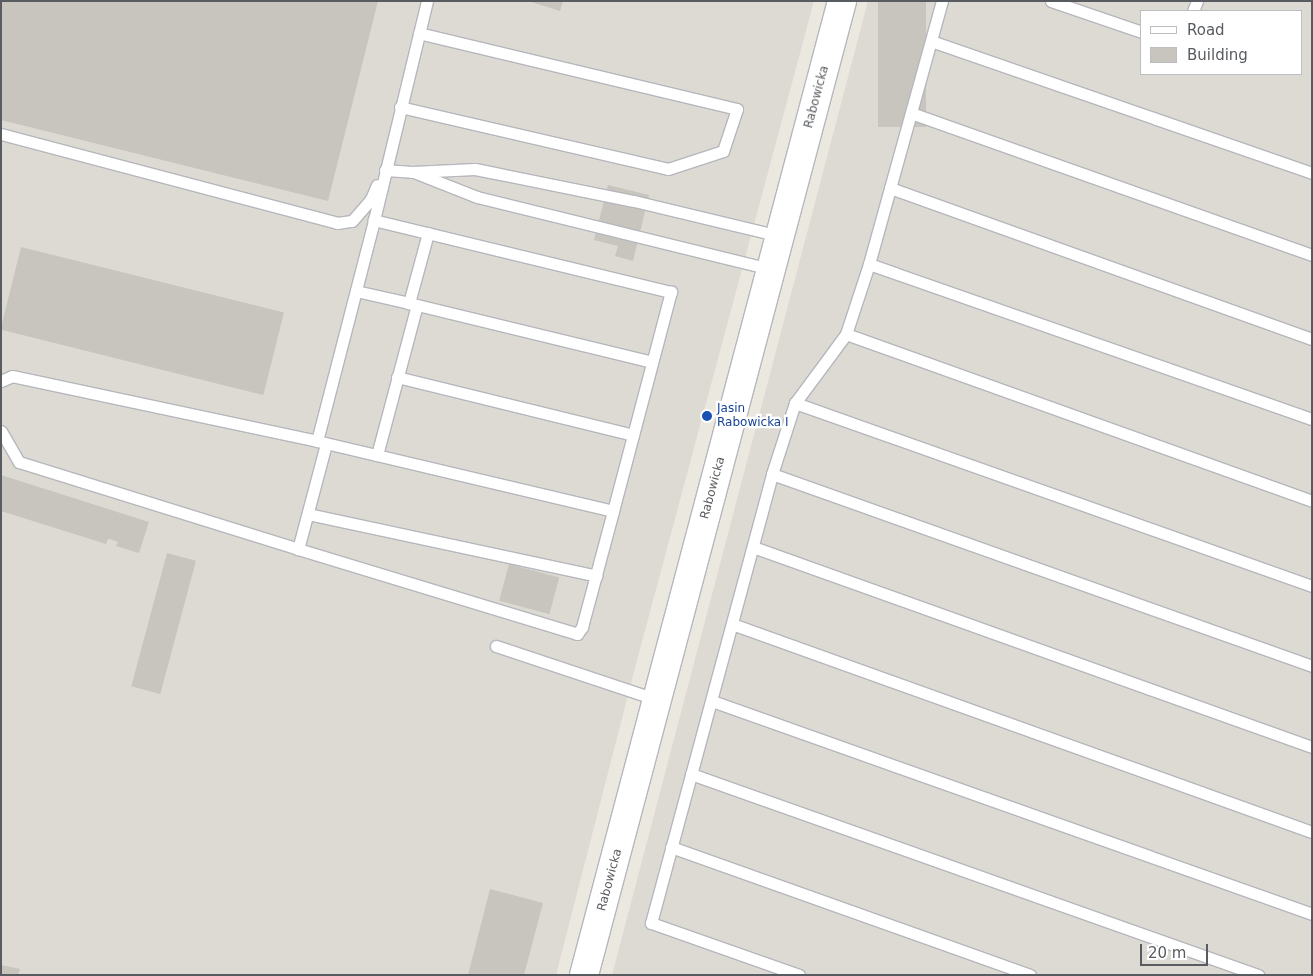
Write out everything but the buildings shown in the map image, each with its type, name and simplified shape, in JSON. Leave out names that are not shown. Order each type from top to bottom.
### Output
[{"type":"street","name":"Rabowicka","points":[[584,975],[842,1]]},
{"type":"lane","points":[[298,549],[308,514],[322,442],[384,170],[427,1]]},
{"type":"lane","points":[[799,975],[651,923],[772,474],[795,403],[846,334],[869,264],[942,1]]},
{"type":"lane","points":[[1052,1],[1140,31]]},
{"type":"lane","points":[[400,107],[668,169],[723,151],[737,109],[419,32]]},
{"type":"lane","points":[[931,41],[1312,173]]},
{"type":"lane","points":[[911,113],[1312,255]]},
{"type":"lane","points":[[1,134],[338,223],[352,221],[370,199],[384,170]]},
{"type":"lane","points":[[384,170],[412,172],[475,169],[634,201],[781,236]]},
{"type":"lane","points":[[412,172],[477,197],[771,269]]},
{"type":"lane","points":[[890,188],[1312,339]]},
{"type":"lane","points":[[1,431],[19,462],[577,634],[582,627],[671,292],[374,220]]},
{"type":"lane","points":[[376,455],[398,377],[428,233]]},
{"type":"lane","points":[[869,264],[1312,419]]},
{"type":"lane","points":[[356,291],[652,362]]},
{"type":"lane","points":[[846,334],[1312,501]]},
{"type":"lane","points":[[1,381],[12,376],[322,442],[613,511]]},
{"type":"lane","points":[[398,377],[633,435]]},
{"type":"lane","points":[[795,403],[1312,586]]},
{"type":"lane","points":[[772,474],[1312,666]]},
{"type":"lane","points":[[308,514],[596,576]]},
{"type":"lane","points":[[753,547],[1312,747]]},
{"type":"lane","points":[[732,624],[1312,832]]},
{"type":"lane","points":[[496,646],[658,700]]},
{"type":"lane","points":[[712,700],[1312,914]]},
{"type":"lane","points":[[691,774],[1258,975]]},
{"type":"lane","points":[[671,847],[1030,975]]},
{"type":"shaded area","points":[[1,1],[814,1],[636,664],[556,975],[1,975]]},
{"type":"shaded area","points":[[868,1],[1312,1],[1312,975],[612,975]]},
{"type":"place","name":"Jasin Rabowicka I","points":[[707,416]]}]
